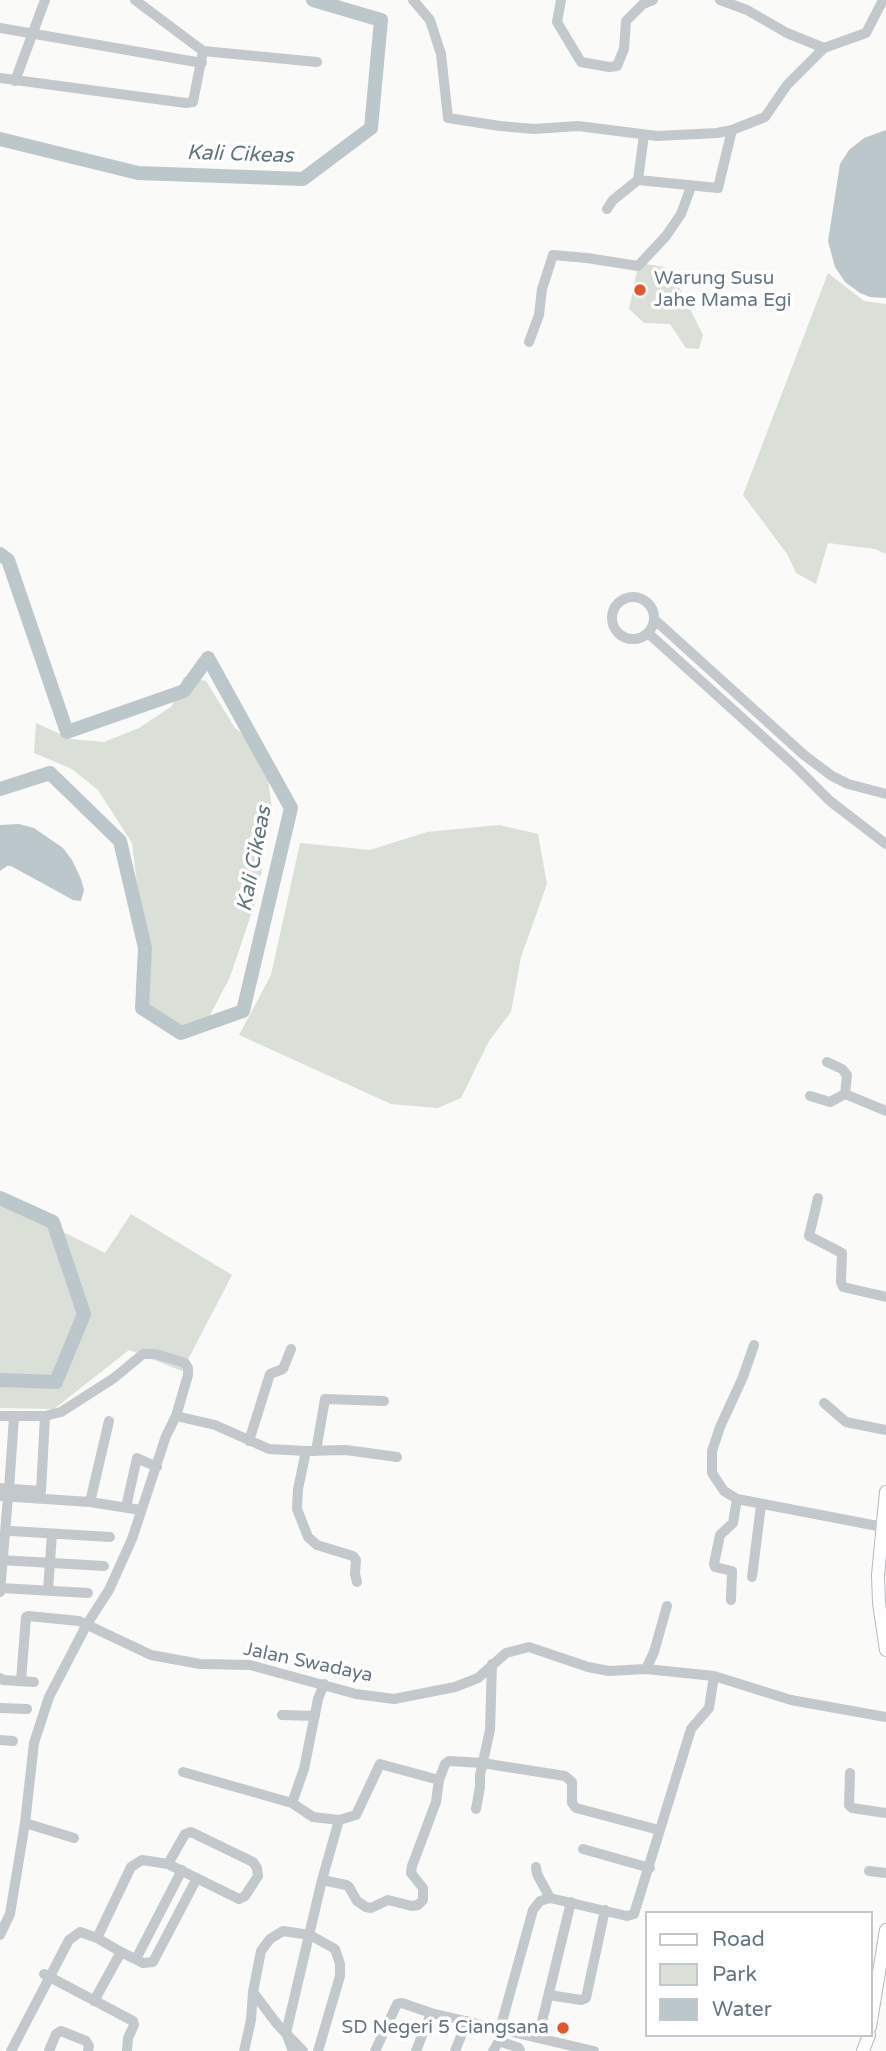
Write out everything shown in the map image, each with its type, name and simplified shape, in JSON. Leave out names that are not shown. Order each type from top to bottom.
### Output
[{"type":"main road","points":[[886,1495],[878,1575],[886,1650]]},
{"type":"main road","points":[[873,2004],[886,1930]]},
{"type":"street","points":[[15,81],[45,0]]},
{"type":"street","points":[[124,0],[136,1],[204,51],[317,62]]},
{"type":"street","points":[[413,0],[430,20],[441,54],[448,118],[523,128],[578,126],[644,135],[717,133],[765,117],[788,85],[824,48],[866,33],[883,0]]},
{"type":"street","points":[[561,0],[557,22],[581,62],[609,67],[617,66],[624,49],[626,21],[643,4],[653,0]]},
{"type":"street","points":[[720,0],[747,10],[786,33],[824,48]]},
{"type":"street","points":[[0,28],[202,63]]},
{"type":"street","points":[[0,78],[189,103],[193,102],[204,51]]},
{"type":"street","points":[[638,180],[718,188],[732,130]]},
{"type":"street","points":[[607,209],[613,200],[638,180],[644,135]]},
{"type":"street","points":[[529,342],[539,315],[542,289],[553,256],[587,257],[638,266],[666,236],[681,214],[691,187]]},
{"type":"street","points":[[632,596],[649,602],[654,610],[655,620],[648,634],[633,639],[618,634],[611,619],[612,611],[622,599],[632,596]]},
{"type":"street","points":[[655,620],[813,762],[848,784],[886,794]]},
{"type":"street","points":[[648,634],[793,764],[830,801],[886,844]]},
{"type":"street","points":[[827,1062],[842,1069],[847,1075],[845,1094]]},
{"type":"street","points":[[810,1097],[830,1101],[845,1094],[886,1111]]},
{"type":"street","points":[[818,1198],[809,1236],[842,1253],[843,1287],[886,1297]]},
{"type":"street","points":[[754,1345],[712,1451],[712,1473],[724,1491],[737,1499],[761,1505],[883,1527]]},
{"type":"street","points":[[250,1441],[270,1374],[283,1369],[291,1349]]},
{"type":"street","points":[[0,1416],[45,1416],[61,1412],[114,1378],[136,1357],[149,1353],[185,1363],[188,1368],[176,1416],[166,1436],[120,1568],[87,1624],[49,1698],[34,1743],[25,1823],[0,1935]]},
{"type":"street","points":[[357,1582],[354,1556],[317,1545],[308,1537],[297,1509],[298,1489],[325,1399],[384,1401]]},
{"type":"street","points":[[824,1403],[846,1422],[886,1430]]},
{"type":"street","points":[[4,1493],[41,1491],[45,1416]]},
{"type":"street","points":[[176,1416],[215,1425],[269,1449],[346,1450],[397,1457]]},
{"type":"street","points":[[14,1417],[4,1493],[6,1531],[0,1590],[88,1592]]},
{"type":"street","points":[[90,1502],[108,1421]]},
{"type":"street","points":[[126,1507],[137,1458],[157,1467]]},
{"type":"street","points":[[4,1493],[141,1510]]},
{"type":"street","points":[[731,1600],[732,1571],[715,1567],[714,1564],[720,1535],[733,1523],[737,1499]]},
{"type":"street","points":[[752,1577],[761,1505]]},
{"type":"street","points":[[6,1531],[110,1537]]},
{"type":"street","points":[[48,1590],[52,1534]]},
{"type":"street","points":[[2,1560],[104,1566]]},
{"type":"street","points":[[646,1670],[667,1606]]},
{"type":"street","points":[[21,1681],[26,1617],[87,1624]]},
{"type":"street","name":"Jalan Swadaya","points":[[87,1624],[106,1636],[151,1655],[200,1664],[250,1665],[356,1694],[394,1699],[455,1687],[478,1678],[506,1653],[529,1647],[588,1667],[609,1671],[646,1670],[714,1676],[791,1700],[886,1717]]},
{"type":"street","points":[[476,1809],[482,1763],[490,1730],[492,1664]]},
{"type":"street","points":[[500,2029],[533,1910],[540,1901],[550,1898],[627,1916],[634,1914],[691,1729],[709,1708],[714,1676]]},
{"type":"street","points":[[0,1678],[34,1682]]},
{"type":"street","points":[[292,1803],[304,1769],[324,1684]]},
{"type":"street","points":[[0,1708],[27,1709]]},
{"type":"street","points":[[282,1715],[315,1716]]},
{"type":"street","points":[[0,1740],[13,1741]]},
{"type":"street","points":[[322,1880],[346,1885],[356,1901],[366,1907],[371,1908],[388,1900],[418,1905],[423,1900],[424,1888],[411,1873],[412,1866],[436,1802],[439,1780],[445,1764],[449,1761],[482,1763],[565,1776],[572,1782],[572,1803],[576,1808],[659,1830]]},
{"type":"street","points":[[183,1772],[292,1803],[313,1816],[339,1820],[356,1815],[380,1764],[439,1780]]},
{"type":"street","points":[[850,1773],[849,1805],[852,1808],[886,1813]]},
{"type":"street","points":[[293,2051],[286,2034],[339,1820]]},
{"type":"street","points":[[25,1823],[74,1838]]},
{"type":"street","points":[[97,1938],[131,1867],[142,1860],[168,1864],[183,1870],[239,1899],[245,1896],[258,1876],[253,1862],[191,1832],[185,1834],[168,1864]]},
{"type":"street","points":[[583,1849],[650,1868]]},
{"type":"street","points":[[536,1867],[550,1898]]},
{"type":"street","points":[[136,1959],[183,1870]]},
{"type":"street","points":[[869,1871],[886,1873]]},
{"type":"street","points":[[11,2051],[46,1976],[69,1940],[76,1934],[85,1932],[146,1964],[153,1962],[197,1878]]},
{"type":"street","points":[[538,2038],[571,1902]]},
{"type":"street","points":[[549,1995],[581,2000],[586,1998],[606,1910]]},
{"type":"street","points":[[244,2051],[261,1951],[270,1939],[283,1931],[310,1935],[335,1949],[340,1964],[340,1976],[318,2051]]},
{"type":"street","points":[[94,2001],[121,1952]]},
{"type":"street","points":[[46,1976],[134,2022],[127,2051]]},
{"type":"street","points":[[253,1992],[303,2051]]},
{"type":"street","points":[[375,2051],[397,2004],[402,2003],[431,2013],[538,2038],[566,2048],[594,2051]]},
{"type":"street","points":[[416,2051],[431,2013]]},
{"type":"street","points":[[456,2051],[467,2021]]},
{"type":"street","points":[[49,2051],[56,2034],[63,2031],[86,2041],[88,2051]]},
{"type":"street","points":[[493,2051],[496,2042],[503,2040],[520,2051]]},
{"type":"green space","points":[[646,264],[665,267],[674,277],[703,335],[699,349],[686,348],[670,324],[644,323],[629,309],[638,266]]},
{"type":"green space","points":[[828,273],[864,301],[886,304],[886,554],[875,549],[828,543],[816,584],[796,573],[787,554],[743,495]]},
{"type":"green space","points":[[184,677],[206,681],[235,728],[264,751],[272,808],[257,897],[230,977],[208,1019],[171,1031],[152,1023],[144,995],[142,925],[132,843],[98,790],[72,769],[34,753],[36,723],[71,739],[104,742],[139,728],[172,706]]},
{"type":"green space","points":[[499,825],[538,834],[547,884],[521,957],[511,1012],[489,1041],[461,1098],[438,1108],[391,1104],[239,1035],[271,975],[300,843],[370,850],[427,832]]},
{"type":"green space","points":[[0,1200],[105,1253],[131,1214],[232,1275],[182,1371],[129,1350],[54,1409],[0,1408]]},
{"type":"water","points":[[886,130],[886,298],[870,297],[845,282],[835,267],[828,241],[840,164],[849,150],[864,138]]},
{"type":"water","points":[[19,824],[34,828],[63,848],[81,879],[84,890],[81,901],[73,900],[11,866],[0,871],[0,825]]},
{"type":"waterway","name":"Kali Cikeas","points":[[0,139],[138,173],[303,179],[371,128],[381,20],[313,0]]},
{"type":"waterway","name":"Kali Cikeas","points":[[0,554],[8,560],[67,732],[184,691],[208,658],[291,808],[243,1011],[181,1033],[142,1008],[145,948],[120,841],[50,773],[0,789]]},
{"type":"waterway","name":"Kali Cikeas","points":[[0,1198],[53,1222],[84,1314],[56,1382],[0,1380]]},
{"type":"place","name":"Warung Susu Jahe Mama Egi","points":[[640,290]]},
{"type":"place","name":"SD Negeri 5 Ciangsana","points":[[563,2028]]}]
